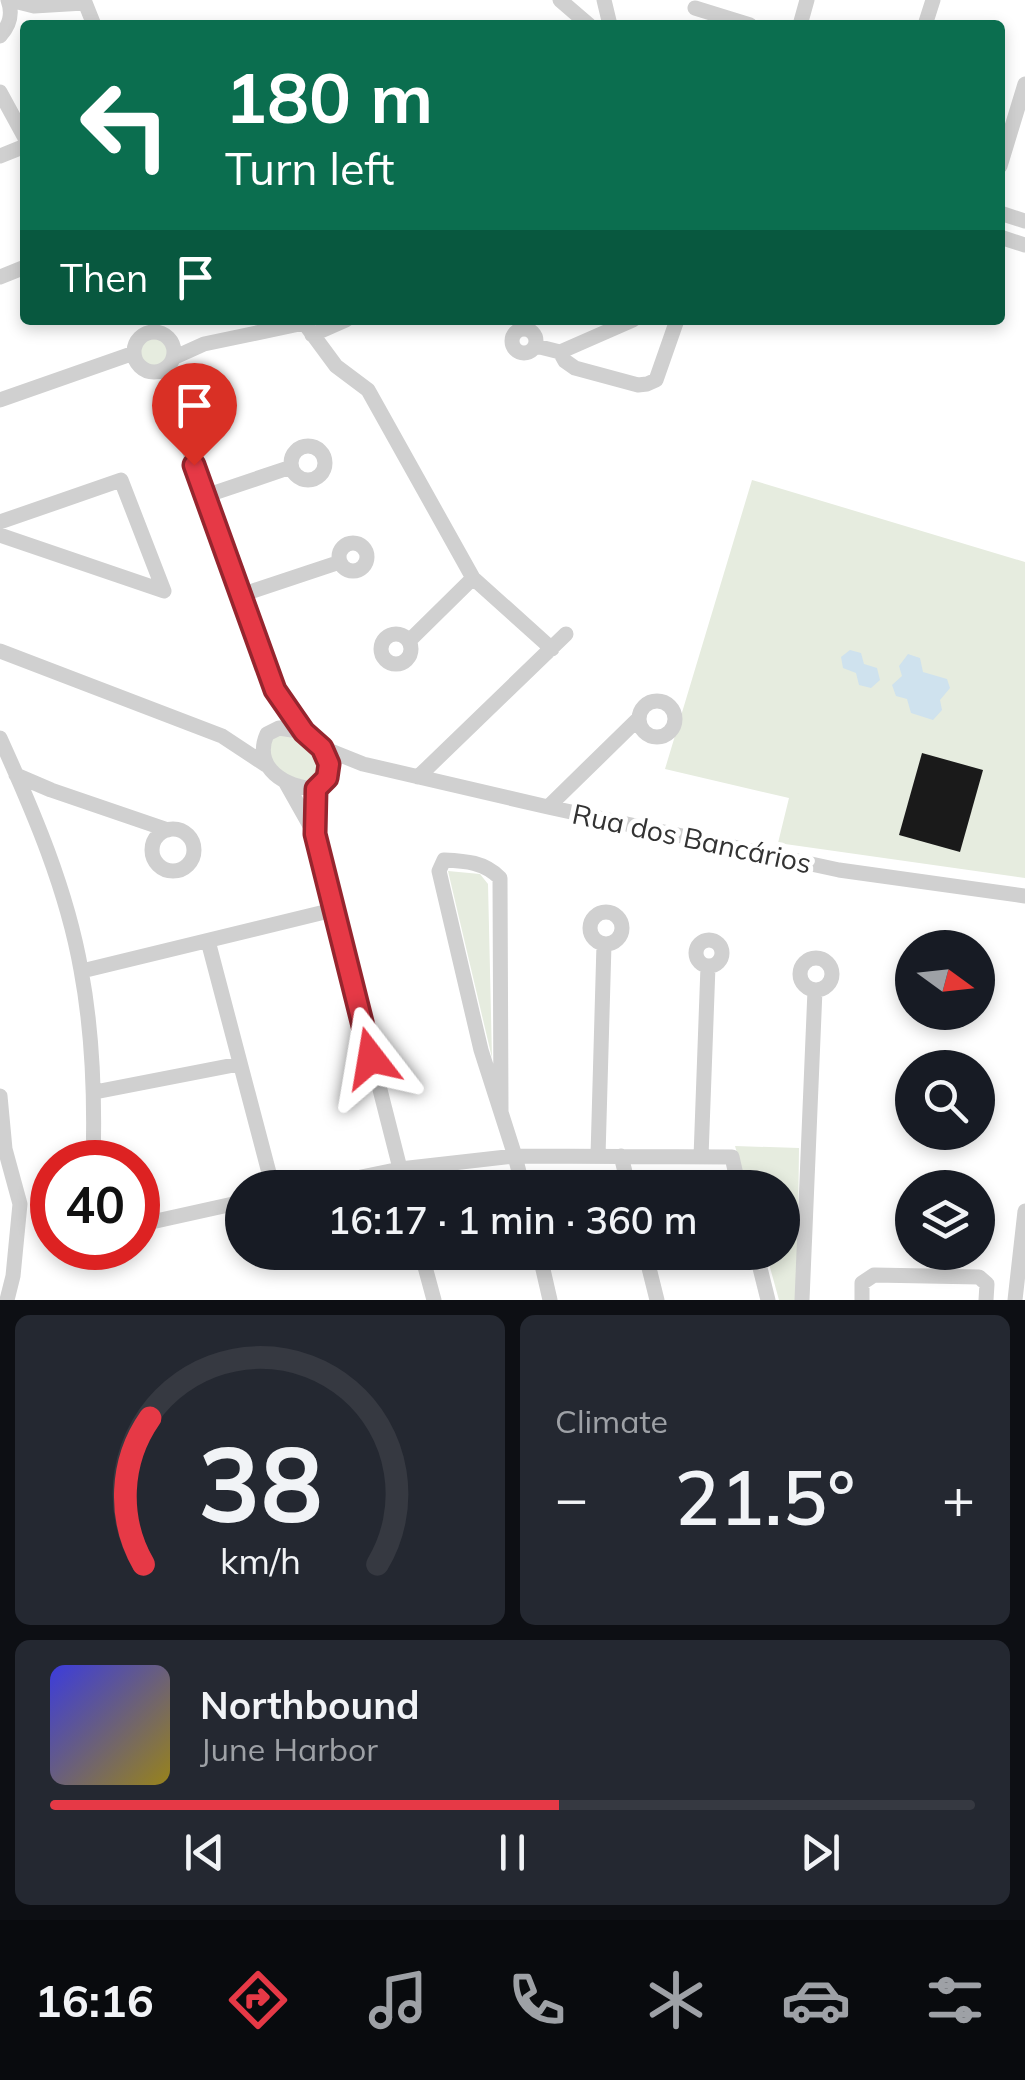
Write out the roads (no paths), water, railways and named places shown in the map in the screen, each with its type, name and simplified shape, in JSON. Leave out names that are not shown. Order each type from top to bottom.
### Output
[{"type":"street","points":[[9,0],[34,6],[84,1]]},
{"type":"street","points":[[0,36],[10,19],[9,0]]},
{"type":"street","points":[[560,0],[583,20]]},
{"type":"street","points":[[10,19],[34,6]]},
{"type":"street","points":[[695,8],[734,20]]},
{"type":"street","points":[[1005,149],[1025,84]]},
{"type":"street","points":[[0,92],[20,129]]},
{"type":"street","points":[[1010,132],[1025,114]]},
{"type":"street","points":[[536,346],[560,352],[622,325]]},
{"type":"street","points":[[560,352],[575,368],[647,384],[656,380],[675,325]]},
{"type":"street","points":[[173,405],[149,372],[138,365],[134,353],[145,326],[168,337],[204,344]]},
{"type":"street","points":[[149,372],[156,372],[204,344],[306,326],[336,366],[368,390],[474,578],[552,649]]},
{"type":"street","points":[[168,337],[173,347],[173,405],[275,690],[304,732],[327,756],[328,773],[316,789],[315,834],[400,1169]]},
{"type":"street","points":[[0,400],[134,353]]},
{"type":"street","points":[[205,496],[291,467]]},
{"type":"street","points":[[0,522],[121,480],[164,592],[0,535]]},
{"type":"street","points":[[241,595],[340,562]]},
{"type":"street","points":[[409,641],[474,578]]},
{"type":"street","points":[[418,777],[566,634]]},
{"type":"street","points":[[0,651],[222,736],[286,783],[315,834]]},
{"type":"street","points":[[266,765],[263,751],[270,732],[275,690]]},
{"type":"street","points":[[548,807],[639,718]]},
{"type":"street","points":[[222,736],[241,738],[288,728],[304,732]]},
{"type":"street","points":[[0,738],[65,902],[82,971],[95,1092],[94,1140]]},
{"type":"street","name":"Rua dos Bancários","points":[[322,748],[363,764],[418,777],[839,870],[1025,896]]},
{"type":"street","name":"Rua dos Bancários","points":[[328,773],[363,764]]},
{"type":"street","points":[[16,774],[168,830]]},
{"type":"street","points":[[286,783],[316,789]]},
{"type":"street","points":[[502,1111],[500,878],[489,867],[444,860],[439,871],[481,1050],[518,1170]]},
{"type":"street","points":[[82,971],[333,910]]},
{"type":"street","points":[[208,941],[267,1170]]},
{"type":"street","points":[[598,1156],[604,944]]},
{"type":"street","points":[[701,1157],[708,966]]},
{"type":"street","points":[[802,1300],[815,990]]},
{"type":"street","points":[[95,1092],[240,1064]]},
{"type":"street","points":[[0,1096],[5,1149],[20,1204],[8,1300]]},
{"type":"street","points":[[395,1170],[515,1156],[732,1157],[735,1170]]},
{"type":"street","points":[[621,1156],[624,1170]]},
{"type":"street","points":[[160,1220],[225,1206]]},
{"type":"street","points":[[1014,1300],[1025,1211]]},
{"type":"street","points":[[426,1270],[434,1300]]},
{"type":"street","points":[[543,1270],[550,1300]]},
{"type":"street","points":[[649,1270],[656,1300]]},
{"type":"street","points":[[760,1270],[768,1300]]},
{"type":"street","points":[[862,1300],[862,1283],[874,1275],[979,1277],[987,1284],[986,1300]]},
{"type":"water","points":[[850,650],[861,653],[864,664],[877,668],[880,680],[871,688],[859,685],[856,673],[843,668],[841,657]]},
{"type":"water","points":[[908,654],[920,658],[923,672],[947,679],[950,688],[940,700],[942,710],[933,720],[911,713],[907,699],[896,696],[892,685],[902,676],[899,666]]}]
